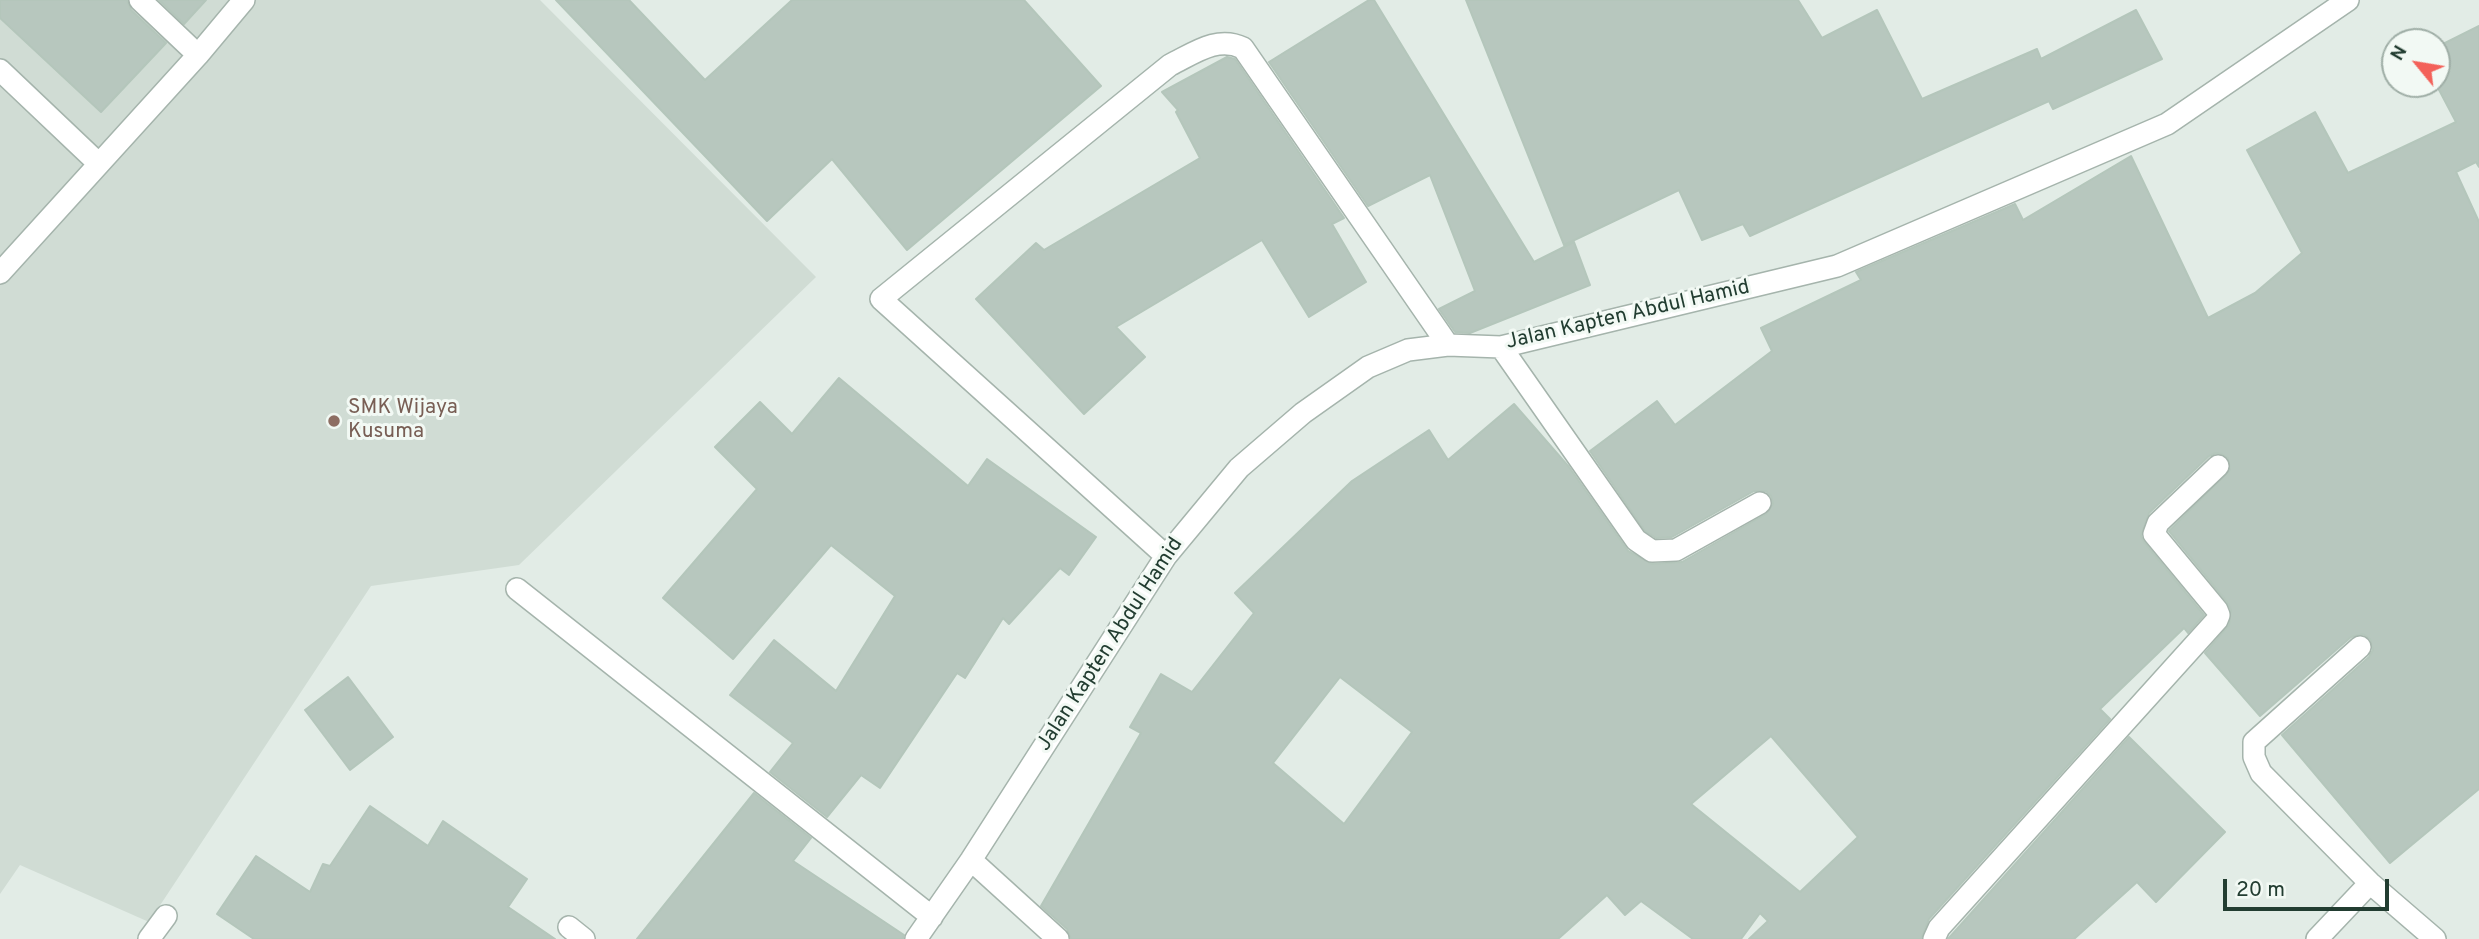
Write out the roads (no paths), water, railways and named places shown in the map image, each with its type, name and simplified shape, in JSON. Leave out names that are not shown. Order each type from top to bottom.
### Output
[{"type":"street","points":[[140,0],[198,55]]},
{"type":"street","points":[[0,272],[198,55],[244,0]]},
{"type":"street","name":"Jalan Kapten Abdul Hamid","points":[[916,939],[971,860],[1166,556],[1239,468],[1303,413],[1368,367],[1408,350],[1448,345],[1501,347],[1837,266],[2166,124],[2348,0]]},
{"type":"street","points":[[1166,556],[881,299],[1170,65],[1214,43],[1231,42],[1243,48],[1448,345]]},
{"type":"street","points":[[0,70],[99,164]]},
{"type":"street","points":[[1501,347],[1636,540],[1652,551],[1676,550],[1760,503]]},
{"type":"street","points":[[1934,939],[1939,928],[2217,620],[2217,610],[2154,534],[2158,523],[2218,466]]},
{"type":"street","points":[[517,589],[932,917]]},
{"type":"street","points":[[2360,647],[2254,742],[2254,757],[2261,773],[2370,883],[2435,939]]},
{"type":"street","points":[[971,860],[1058,939]]},
{"type":"street","points":[[2317,939],[2370,883]]},
{"type":"street","points":[[149,939],[166,916]]},
{"type":"place","name":"SMK Wijaya Kusuma","points":[[334,421]]}]
